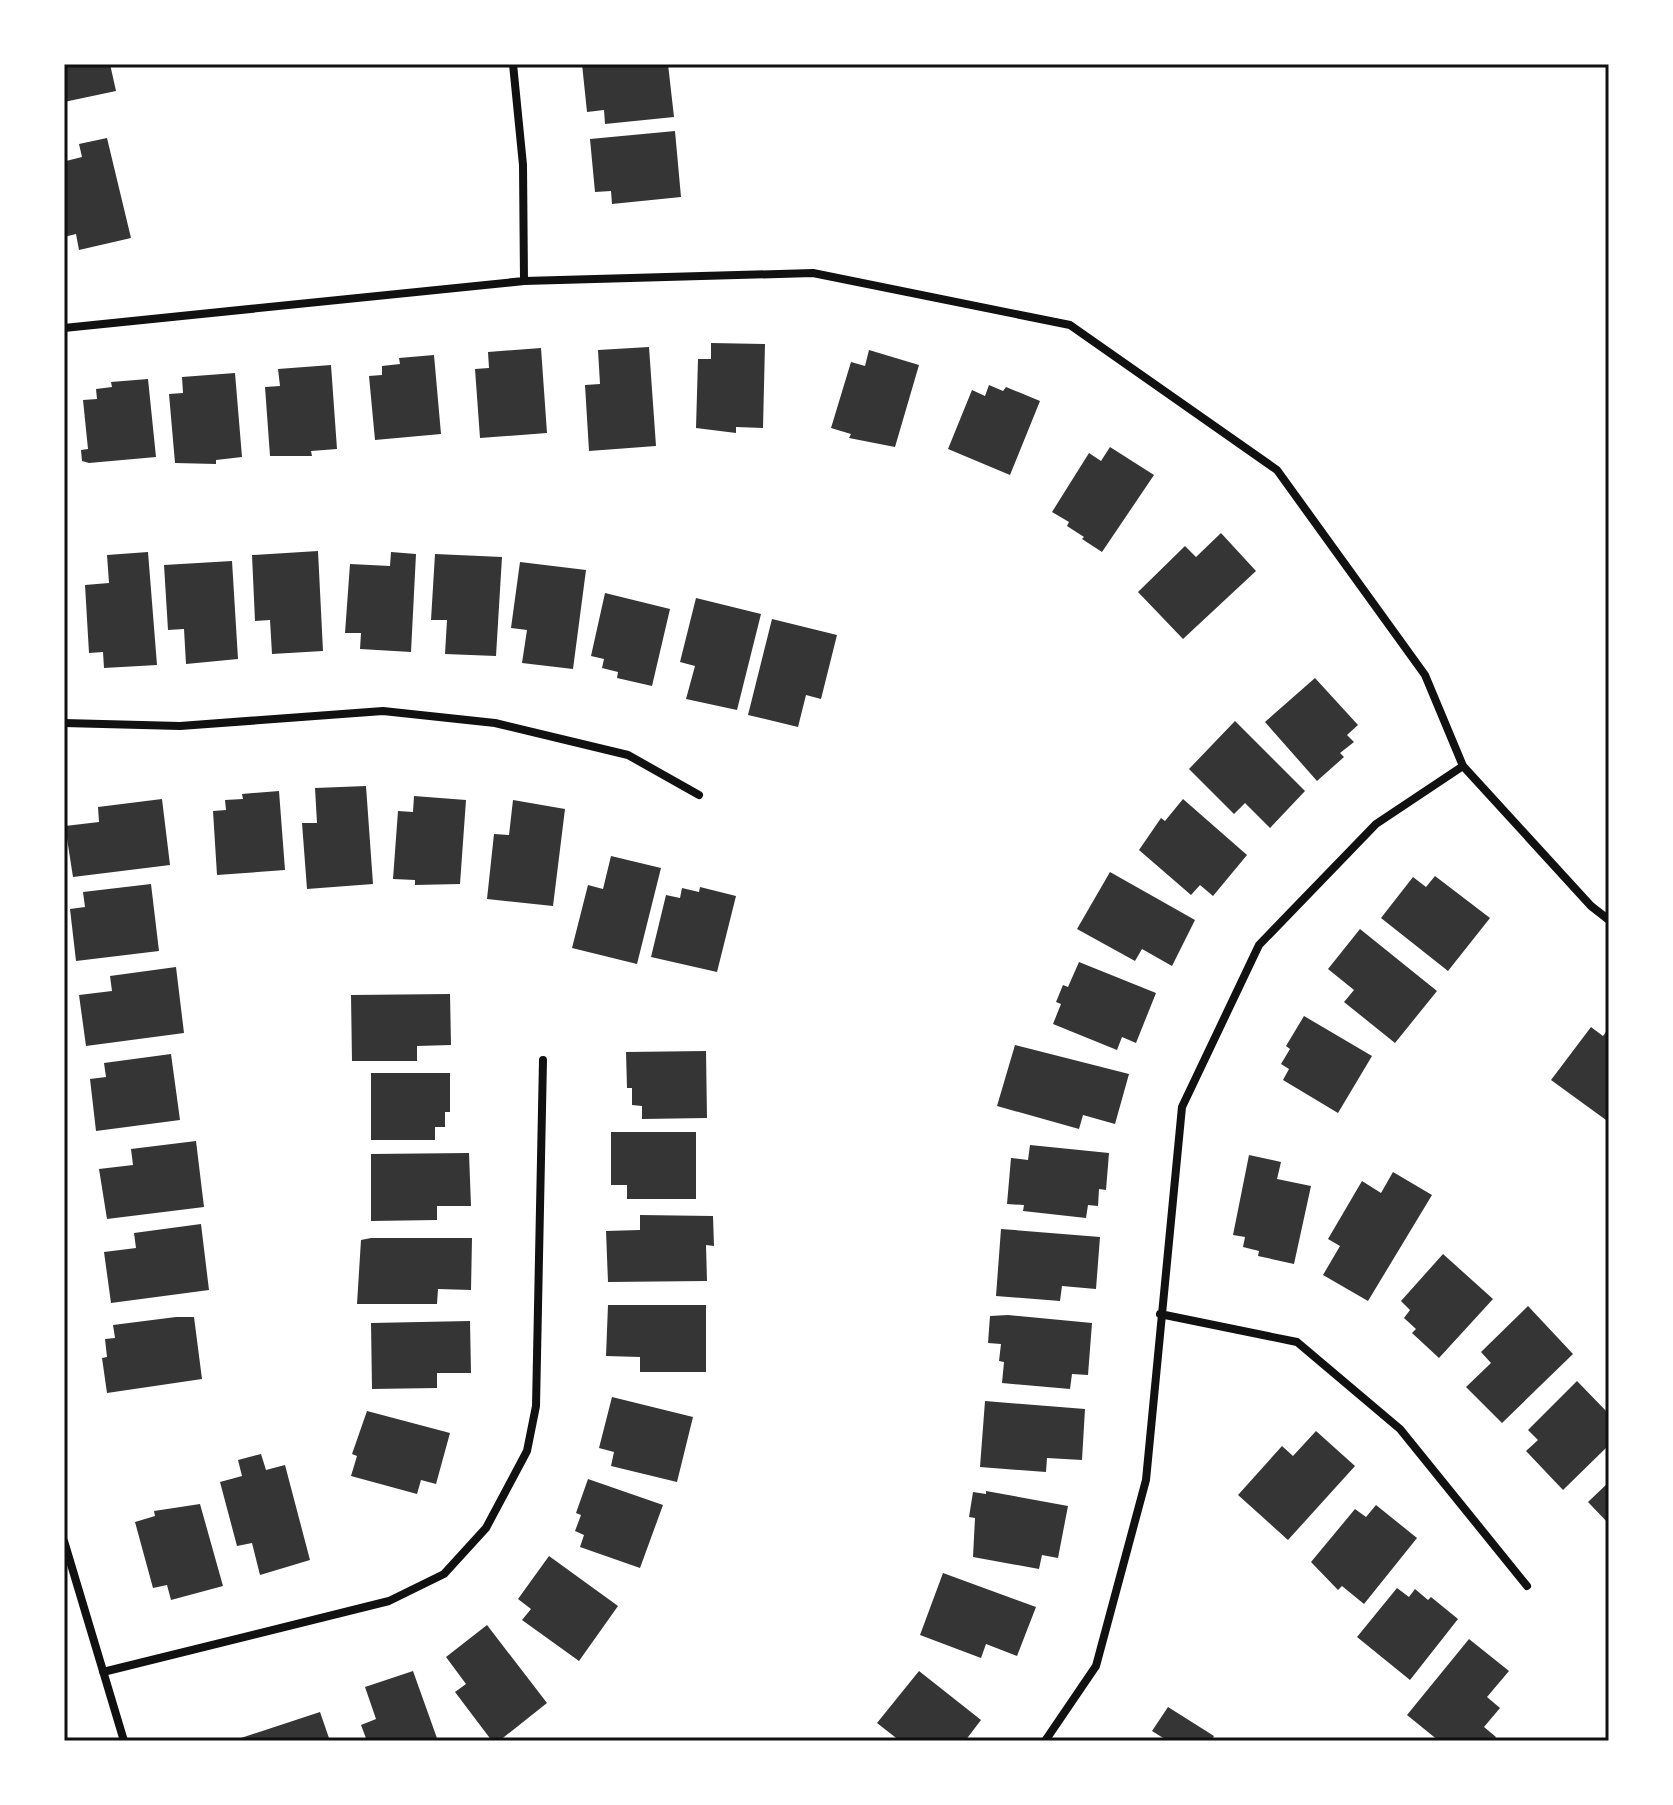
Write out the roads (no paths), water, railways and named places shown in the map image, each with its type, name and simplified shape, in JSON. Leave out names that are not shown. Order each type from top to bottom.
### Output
[{"type":"street","points":[[513,64],[523,165],[524,281]]},
{"type":"street","points":[[64,328],[524,281],[813,273],[1070,325],[1277,470],[1425,675],[1463,766],[1591,906],[1609,920]]},
{"type":"street","points":[[64,723],[180,726],[383,711],[495,723],[628,755],[699,795]]},
{"type":"street","points":[[1045,1741],[1096,1666],[1146,1480],[1182,1107],[1259,945],[1376,824],[1463,766]]},
{"type":"street","points":[[103,1672],[389,1601],[444,1574],[486,1528],[527,1451],[536,1406],[543,1060]]},
{"type":"street","points":[[1160,1314],[1297,1342],[1400,1429],[1527,1586]]},
{"type":"street","points":[[64,1541],[124,1741]]}]
